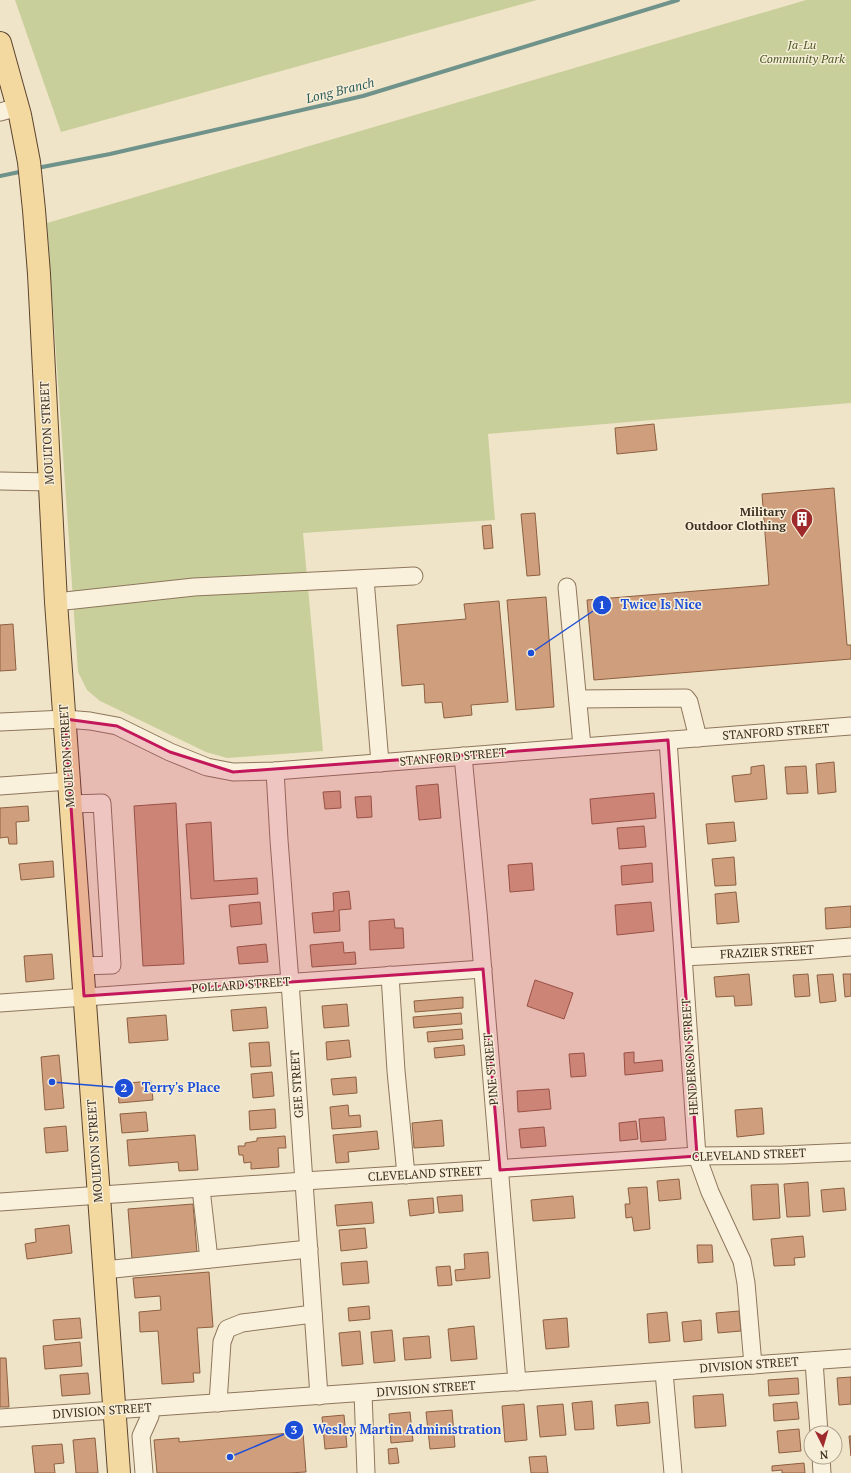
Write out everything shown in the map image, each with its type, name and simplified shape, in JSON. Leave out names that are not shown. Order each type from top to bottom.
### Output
[{"type":"main road","name":"MOULTON STREET","points":[[0,43],[13,112],[29,162],[34,210],[56,602],[119,1473]]},
{"type":"street","points":[[0,482],[50,482]]},
{"type":"street","points":[[56,602],[194,587],[414,576]]},
{"type":"street","points":[[365,579],[380,763]]},
{"type":"street","points":[[567,587],[582,746]]},
{"type":"street","points":[[578,699],[686,698],[690,702],[698,738]]},
{"type":"street","name":"STANFORD STREET","points":[[0,722],[65,720],[90,721],[116,726],[170,752],[207,766],[233,772],[275,772],[582,746],[851,726]]},
{"type":"street","name":"HENDERSON STREET","points":[[668,740],[697,1156],[710,1192],[742,1261],[746,1283],[753,1365]]},
{"type":"street","name":"PINE STREET","points":[[463,756],[483,968],[517,1382]]},
{"type":"street","name":"GEE STREET","points":[[275,772],[319,1396]]},
{"type":"street","points":[[0,786],[69,781]]},
{"type":"street","points":[[71,804],[102,803],[112,965],[82,966]]},
{"type":"street","name":"FRAZIER STREET","points":[[684,957],[851,947]]},
{"type":"street","name":"POLLARD STREET","points":[[0,1003],[483,968]]},
{"type":"street","points":[[390,975],[396,1071],[406,1175]]},
{"type":"street","name":"CLEVELAND STREET","points":[[0,1202],[99,1197],[304,1181],[500,1170],[697,1156],[851,1152]]},
{"type":"street","points":[[202,1189],[209,1259]]},
{"type":"street","points":[[104,1270],[309,1249]]},
{"type":"street","points":[[218,1403],[222,1342],[227,1329],[242,1322],[313,1314]]},
{"type":"street","name":"DIVISION STREET","points":[[0,1418],[851,1358]]},
{"type":"street","points":[[814,1360],[818,1425]]},
{"type":"street","points":[[664,1372],[673,1473]]},
{"type":"street","points":[[363,1393],[366,1473]]},
{"type":"street","points":[[144,1473],[141,1436],[150,1416],[150,1408]]},
{"type":"highlighted area","points":[[65,719],[117,726],[170,752],[233,772],[668,740],[697,1156],[500,1170],[483,969],[84,996]]},
{"type":"green space","points":[[15,0],[537,0],[61,132]]},
{"type":"green space","name":"Ja-Lu Community Park","points":[[806,0],[851,0],[851,403],[488,434],[495,520],[303,533],[323,751],[227,758],[206,752],[100,701],[87,690],[78,672],[47,223]]},
{"type":"building","points":[[654,424],[657,450],[617,454],[615,428]]},
{"type":"building","name":"Military Outdoor Clothing","points":[[834,488],[847,645],[851,645],[851,659],[594,680],[587,600],[769,585],[762,494]]},
{"type":"building","points":[[535,513],[540,575],[527,576],[521,514]]},
{"type":"building","points":[[491,525],[493,548],[484,549],[482,526]]},
{"type":"building","points":[[546,597],[554,707],[516,710],[507,600]]},
{"type":"building","points":[[499,601],[508,702],[471,705],[472,715],[444,718],[442,702],[425,703],[424,684],[402,686],[397,625],[466,619],[464,604]]},
{"type":"building","points":[[13,624],[16,670],[0,671],[0,625]]},
{"type":"building","points":[[834,762],[836,792],[818,794],[816,764]]},
{"type":"building","points":[[764,765],[767,799],[735,802],[732,776],[751,774],[751,767]]},
{"type":"building","points":[[806,766],[808,793],[787,794],[785,767]]},
{"type":"building","points":[[438,784],[441,818],[419,820],[416,786]]},
{"type":"building","points":[[340,791],[341,808],[325,809],[323,792]]},
{"type":"building","points":[[654,793],[656,818],[592,824],[590,799]]},
{"type":"building","points":[[371,796],[372,817],[357,818],[355,797]]},
{"type":"building","points":[[176,803],[184,964],[143,966],[134,806]]},
{"type":"building","points":[[28,806],[29,821],[16,822],[17,844],[9,844],[8,837],[0,838],[0,808]]},
{"type":"building","points":[[211,822],[214,881],[257,878],[258,894],[191,899],[186,824]]},
{"type":"building","points":[[734,822],[736,841],[708,844],[706,824]]},
{"type":"building","points":[[644,826],[646,847],[619,849],[617,828]]},
{"type":"building","points":[[734,857],[736,885],[715,886],[712,859]]},
{"type":"building","points":[[53,861],[54,877],[21,880],[19,864]]},
{"type":"building","points":[[532,863],[534,890],[510,892],[508,865]]},
{"type":"building","points":[[652,863],[653,882],[622,885],[621,866]]},
{"type":"building","points":[[349,891],[351,909],[339,910],[340,931],[314,933],[312,913],[334,911],[333,893]]},
{"type":"building","points":[[736,892],[739,922],[717,924],[715,894]]},
{"type":"building","points":[[260,902],[262,924],[231,927],[229,905]]},
{"type":"building","points":[[651,902],[654,931],[617,935],[615,905]]},
{"type":"building","points":[[851,906],[851,927],[826,929],[825,908]]},
{"type":"building","points":[[394,919],[395,928],[403,928],[404,948],[370,950],[369,921]]},
{"type":"building","points":[[343,942],[344,953],[355,952],[356,964],[312,967],[310,945]]},
{"type":"building","points":[[266,944],[268,962],[239,964],[237,947]]},
{"type":"building","points":[[52,954],[54,979],[26,982],[24,956]]},
{"type":"building","points":[[749,974],[752,1005],[735,1006],[734,996],[716,997],[714,977]]},
{"type":"building","points":[[808,974],[810,996],[795,997],[793,975]]},
{"type":"building","points":[[833,974],[836,1001],[820,1003],[817,975]]},
{"type":"building","points":[[843,974],[851,974],[851,996],[845,997]]},
{"type":"building","points":[[535,980],[573,993],[564,1019],[527,1006]]},
{"type":"building","points":[[463,997],[463,1008],[415,1012],[414,1001]]},
{"type":"building","points":[[347,1004],[349,1026],[324,1028],[322,1006]]},
{"type":"building","points":[[266,1007],[268,1028],[233,1031],[231,1010]]},
{"type":"building","points":[[461,1013],[462,1024],[414,1028],[413,1017]]},
{"type":"building","points":[[166,1015],[168,1040],[129,1043],[127,1018]]},
{"type":"building","points":[[462,1029],[463,1039],[428,1042],[427,1032]]},
{"type":"building","points":[[349,1040],[351,1057],[327,1060],[326,1042]]},
{"type":"building","points":[[269,1042],[271,1066],[251,1067],[249,1043]]},
{"type":"building","points":[[464,1045],[465,1055],[435,1058],[434,1048]]},
{"type":"building","points":[[634,1052],[634,1063],[662,1060],[663,1071],[625,1075],[624,1053]]},
{"type":"building","points":[[584,1053],[586,1076],[571,1077],[569,1054]]},
{"type":"building","points":[[59,1055],[64,1108],[45,1110],[41,1057]]},
{"type":"building","points":[[272,1072],[274,1096],[253,1098],[251,1074]]},
{"type":"building","points":[[356,1077],[357,1093],[333,1095],[331,1079]]},
{"type":"building","points":[[151,1081],[153,1100],[119,1103],[117,1084]]},
{"type":"building","points":[[549,1089],[551,1109],[518,1112],[517,1091]]},
{"type":"building","points":[[348,1105],[349,1116],[360,1115],[361,1127],[332,1129],[330,1107]]},
{"type":"building","points":[[762,1108],[764,1134],[737,1137],[735,1110]]},
{"type":"building","points":[[275,1109],[276,1128],[250,1130],[249,1111]]},
{"type":"building","points":[[146,1112],[148,1131],[122,1133],[120,1114]]},
{"type":"building","points":[[664,1117],[666,1140],[641,1142],[639,1119]]},
{"type":"building","points":[[442,1120],[444,1146],[414,1148],[412,1123]]},
{"type":"building","points":[[636,1121],[638,1139],[620,1141],[619,1123]]},
{"type":"building","points":[[66,1126],[68,1151],[46,1153],[44,1128]]},
{"type":"building","points":[[544,1127],[546,1146],[521,1148],[519,1129]]},
{"type":"building","points":[[377,1131],[379,1149],[348,1152],[349,1162],[336,1163],[333,1135]]},
{"type":"building","points":[[195,1135],[198,1170],[179,1171],[178,1162],[129,1166],[127,1140]]},
{"type":"building","points":[[285,1136],[286,1148],[278,1148],[279,1167],[251,1169],[251,1162],[244,1163],[243,1155],[239,1155],[238,1146],[245,1146],[245,1143],[257,1141],[257,1138]]},
{"type":"building","points":[[679,1179],[681,1199],[659,1201],[657,1181]]},
{"type":"building","points":[[808,1182],[810,1216],[787,1217],[784,1184]]},
{"type":"building","points":[[778,1184],[780,1218],[753,1220],[751,1185]]},
{"type":"building","points":[[647,1187],[650,1229],[634,1231],[632,1217],[626,1218],[625,1204],[630,1204],[628,1188]]},
{"type":"building","points":[[844,1188],[846,1210],[823,1212],[821,1190]]},
{"type":"building","points":[[462,1195],[463,1211],[439,1213],[437,1197]]},
{"type":"building","points":[[573,1196],[575,1218],[533,1221],[531,1200]]},
{"type":"building","points":[[433,1198],[434,1213],[410,1216],[408,1200]]},
{"type":"building","points":[[372,1202],[374,1223],[337,1226],[335,1205]]},
{"type":"building","points":[[193,1204],[197,1253],[132,1259],[128,1209]]},
{"type":"building","points":[[69,1225],[72,1253],[27,1259],[25,1244],[36,1242],[35,1229]]},
{"type":"building","points":[[365,1228],[367,1248],[341,1251],[339,1230]]},
{"type":"building","points":[[803,1236],[805,1257],[794,1258],[795,1265],[774,1266],[771,1239]]},
{"type":"building","points":[[697,1245],[712,1245],[713,1262],[698,1263]]},
{"type":"building","points":[[488,1252],[490,1278],[456,1281],[455,1270],[465,1269],[464,1254]]},
{"type":"building","points":[[367,1261],[369,1283],[343,1285],[341,1263]]},
{"type":"building","points":[[450,1266],[452,1285],[438,1286],[436,1267]]},
{"type":"building","points":[[209,1272],[213,1327],[197,1328],[200,1373],[193,1373],[194,1382],[162,1384],[158,1331],[140,1332],[139,1312],[161,1310],[160,1296],[135,1298],[133,1278]]},
{"type":"building","points":[[369,1306],[370,1319],[349,1321],[348,1308]]},
{"type":"building","points":[[739,1311],[741,1331],[718,1333],[716,1313]]},
{"type":"building","points":[[667,1312],[670,1341],[649,1343],[647,1314]]},
{"type":"building","points":[[80,1318],[82,1338],[55,1340],[53,1320]]},
{"type":"building","points":[[567,1318],[569,1347],[546,1349],[543,1320]]},
{"type":"building","points":[[701,1320],[702,1340],[684,1342],[682,1322]]},
{"type":"building","points":[[474,1326],[477,1359],[451,1361],[448,1329]]},
{"type":"building","points":[[392,1330],[395,1361],[374,1363],[371,1332]]},
{"type":"building","points":[[360,1331],[363,1364],[342,1366],[339,1333]]},
{"type":"building","points":[[429,1336],[431,1358],[405,1360],[403,1338]]},
{"type":"building","points":[[80,1342],[82,1366],[45,1369],[43,1346]]},
{"type":"building","points":[[0,1358],[6,1358],[9,1407],[0,1407]]},
{"type":"building","points":[[88,1373],[90,1394],[62,1396],[60,1375]]},
{"type":"building","points":[[851,1377],[851,1404],[839,1405],[837,1378]]},
{"type":"building","points":[[798,1378],[799,1394],[769,1396],[768,1380]]},
{"type":"building","points":[[723,1394],[726,1426],[695,1428],[693,1396]]},
{"type":"building","points":[[592,1401],[594,1429],[575,1430],[572,1403]]},
{"type":"building","points":[[648,1402],[650,1423],[617,1426],[615,1405]]},
{"type":"building","points":[[797,1402],[799,1419],[774,1421],[773,1404]]},
{"type":"building","points":[[524,1404],[527,1440],[505,1442],[502,1406]]},
{"type":"building","points":[[563,1404],[566,1435],[540,1437],[537,1406]]},
{"type":"building","points":[[452,1410],[455,1447],[430,1449],[426,1412]]},
{"type":"building","points":[[410,1412],[413,1441],[391,1443],[389,1414]]},
{"type":"building","points":[[344,1415],[347,1447],[325,1449],[322,1417]]},
{"type":"building","points":[[799,1429],[801,1451],[779,1453],[777,1431]]},
{"type":"building","points":[[303,1432],[306,1472],[157,1473],[154,1440],[179,1438],[179,1442]]},
{"type":"building","points":[[849,1436],[851,1436],[851,1456]]},
{"type":"building","points":[[95,1438],[98,1473],[76,1473],[73,1440]]},
{"type":"building","points":[[62,1444],[64,1463],[54,1464],[55,1473],[35,1473],[32,1446]]},
{"type":"building","points":[[397,1448],[399,1463],[389,1464],[388,1449]]},
{"type":"building","points":[[546,1456],[548,1473],[531,1473],[529,1457]]},
{"type":"building","points":[[803,1463],[805,1473],[782,1473],[782,1470],[772,1471],[772,1466]]},
{"type":"waterway","name":"Long Branch","points":[[37,168],[110,154],[363,96],[678,0]]},
{"type":"waterway","name":"Long Branch","points":[[0,176],[24,171]]},
{"type":"place","name":"Military Outdoor Clothing","points":[[802,538]]},
{"type":"place","name":"Twice Is Nice","points":[[531,653]]},
{"type":"place","name":"Terry's Place","points":[[52,1082]]},
{"type":"place","name":"Wesley Martin Administration","points":[[230,1457]]}]
